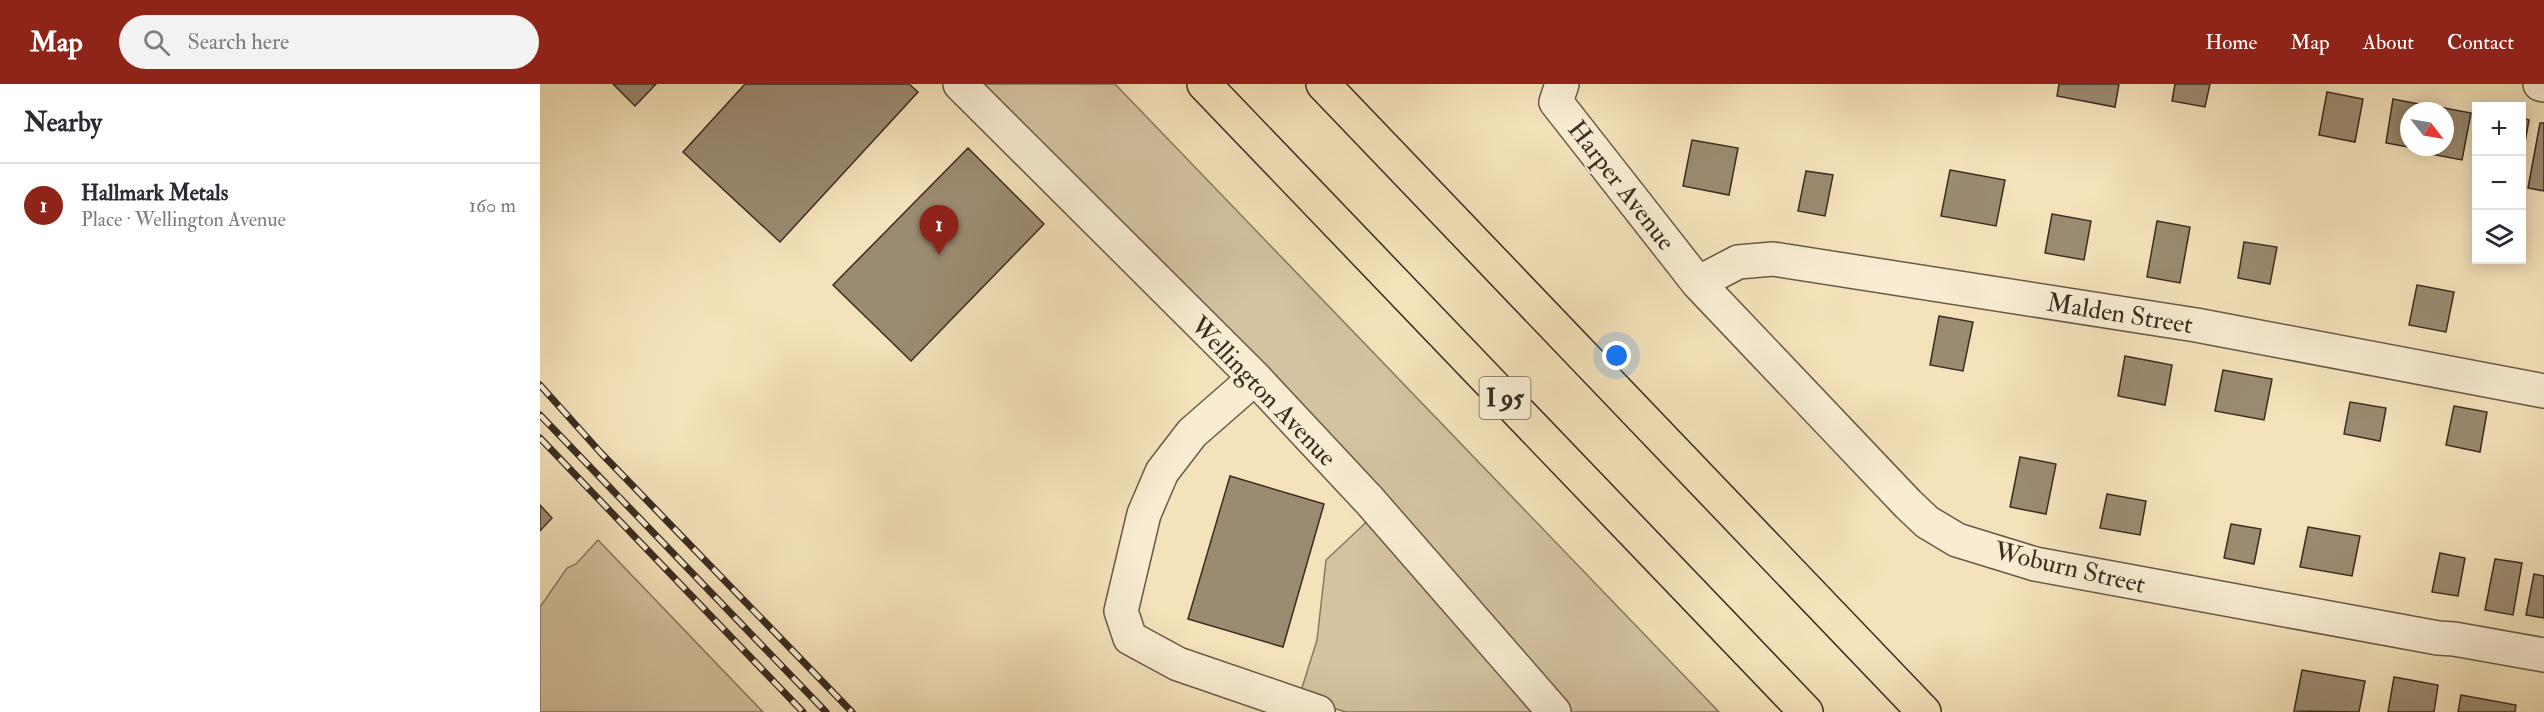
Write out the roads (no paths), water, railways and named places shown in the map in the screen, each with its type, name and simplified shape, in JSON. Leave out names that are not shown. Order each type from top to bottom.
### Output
[{"type":"highway","name":"I 95","points":[[1204,84],[1806,712]]},
{"type":"highway","points":[[1323,84],[1924,712]]},
{"type":"street","name":"Wellington Avenue","points":[[960,84],[1255,378],[1369,500],[1554,712]]},
{"type":"street","name":"Harper Avenue","points":[[1562,84],[1557,102],[1698,283]]},
{"type":"street","name":"Malden Street","points":[[1698,283],[1738,262],[1773,259],[2196,325],[2544,391]]},
{"type":"street","name":"Woburn Street","points":[[1698,283],[1908,504],[1927,522],[1957,540],[2035,564],[2438,638],[2544,655]]},
{"type":"street","points":[[1255,378],[1192,433],[1162,472],[1144,514],[1121,611],[1130,638],[1178,664],[1318,712]]},
{"type":"railway","points":[[540,385],[601,453],[852,712]]},
{"type":"railway","points":[[540,415],[826,712]]},
{"type":"railway","points":[[540,438],[803,712]]},
{"type":"place","name":"Hallmark Metals","points":[[939,255]]}]
